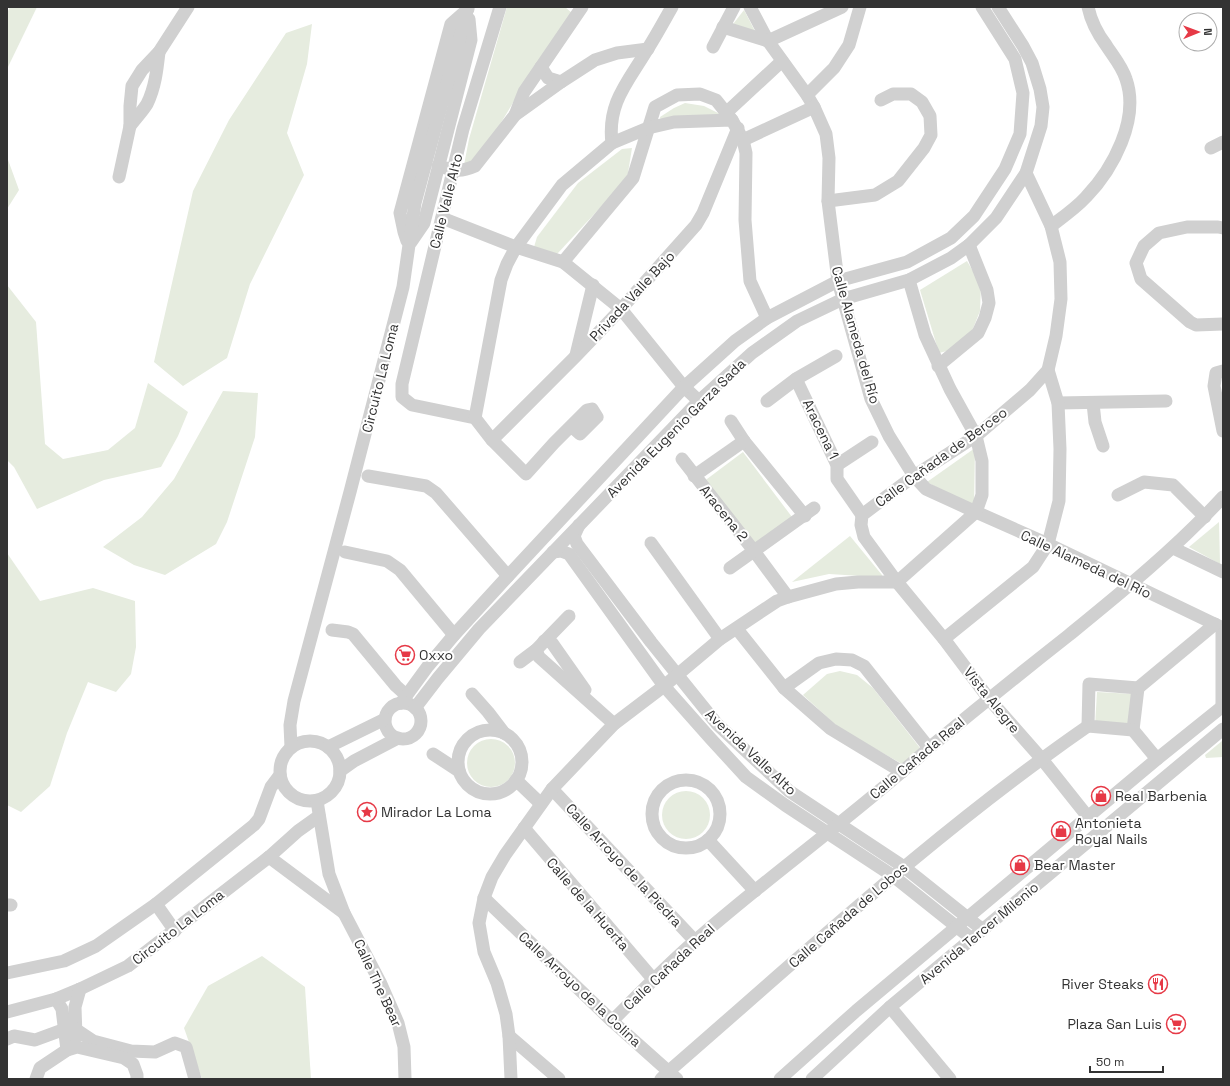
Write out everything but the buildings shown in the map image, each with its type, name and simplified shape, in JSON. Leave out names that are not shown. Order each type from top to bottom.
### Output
[{"type":"street","points":[[120,177],[130,126],[132,86],[142,70],[159,52],[188,7]]},
{"type":"street","name":"Calle Valle Alto","points":[[475,418],[412,405],[402,397],[402,384],[463,130],[500,7]]},
{"type":"street","points":[[438,166],[465,171],[475,166],[515,114],[524,92],[582,7]]},
{"type":"street","points":[[612,143],[611,117],[620,92],[648,49],[672,7]]},
{"type":"street","points":[[712,47],[734,7]]},
{"type":"street","name":"Calle Alameda del Río","points":[[750,7],[768,41],[807,95],[826,134],[829,158],[828,201],[838,282],[871,399],[889,436],[914,476],[926,489],[1048,544],[1131,585],[1220,626]]},
{"type":"street","points":[[723,27],[768,41],[838,7]]},
{"type":"street","points":[[807,95],[834,68],[849,45],[860,7]]},
{"type":"street","points":[[1051,226],[1085,198],[1107,172],[1121,144],[1129,112],[1127,79],[1117,60],[1097,31],[1088,7]]},
{"type":"street","points":[[409,245],[424,223],[471,40],[468,8]]},
{"type":"street","name":"Circuito La Loma","points":[[291,748],[290,725],[294,701],[403,287],[415,203],[468,8]]},
{"type":"street","points":[[980,8],[999,9]]},
{"type":"street","name":"Avenida Eugenio Garza Sada","points":[[404,699],[428,666],[454,635],[508,576],[684,387],[736,341],[767,318],[838,282],[907,262],[951,238],[974,216],[1005,169],[1020,134],[1023,93],[1015,59],[980,8]]},
{"type":"street","name":"Avenida Eugenio Garza Sada","points":[[415,708],[479,629],[552,552],[699,401],[752,353],[797,321],[843,299],[909,280],[951,258],[969,245],[996,218],[1026,173],[1041,126],[1043,107],[1040,89],[1032,63],[999,9]]},
{"type":"street","points":[[515,114],[595,60],[617,53],[648,49]]},
{"type":"street","points":[[130,126],[146,105],[152,91],[156,76],[159,52]]},
{"type":"street","points":[[735,125],[782,61]]},
{"type":"street","points":[[542,67],[548,78],[561,82]]},
{"type":"street","points":[[563,262],[633,178],[655,107],[677,95],[700,94],[716,100],[735,125],[746,152],[745,220],[750,281],[767,318]]},
{"type":"street","points":[[828,201],[874,195],[898,181],[924,148],[931,135],[930,116],[922,102],[912,94],[893,94],[881,100]]},
{"type":"street","points":[[571,426],[526,474],[492,440],[475,418],[501,280],[516,247],[562,185],[612,143],[648,128],[674,122],[735,125],[814,107]]},
{"type":"street","name":"Privada Valle Bajo","points":[[492,440],[576,356],[696,226],[703,213],[735,125]]},
{"type":"street","points":[[1211,148],[1223,142]]},
{"type":"street","name":"Calle Cañada de Berceo","points":[[897,582],[864,537],[861,525],[862,515],[914,476],[976,436],[1030,390],[1048,370],[1056,336],[1061,300],[1060,262],[1051,226],[1026,173]]},
{"type":"street","points":[[442,218],[516,247],[563,262],[621,308],[684,387],[699,401]]},
{"type":"street","points":[[1223,228],[1187,228],[1159,233],[1144,246],[1136,263],[1141,279],[1190,322],[1196,325],[1223,324]]},
{"type":"street","points":[[938,366],[978,333],[986,318],[989,303],[987,290],[969,245]]},
{"type":"street","points":[[511,1079],[509,1036],[506,1014],[497,983],[484,952],[479,923],[484,898],[492,877],[505,855],[552,789],[614,724],[664,686],[720,639],[777,601],[836,584],[858,582],[897,582],[976,512],[982,495],[982,462],[976,436],[938,366],[925,335],[909,280]]},
{"type":"street","points":[[576,356],[593,285]]},
{"type":"street","points":[[766,401],[796,379],[836,356]]},
{"type":"street","points":[[944,639],[1033,567],[1048,544],[1059,501],[1060,449],[1058,404],[1048,370]]},
{"type":"street","points":[[1223,370],[1216,373],[1214,386],[1223,431]]},
{"type":"street","name":"Aracena 1","points":[[796,379],[837,465],[872,442]]},
{"type":"street","points":[[1058,404],[1166,401]]},
{"type":"street","points":[[1092,403],[1096,422],[1104,446]]},
{"type":"street","name":"Aracena 2","points":[[730,568],[810,512],[744,441],[731,421]]},
{"type":"street","name":"Aracena 2","points":[[694,476],[744,441]]},
{"type":"street","name":"Aracena 2","points":[[682,459],[788,597]]},
{"type":"street","points":[[837,465],[837,479],[862,515]]},
{"type":"street","points":[[368,476],[426,486],[436,493],[508,576]]},
{"type":"street","points":[[1118,495],[1144,482],[1173,485],[1205,517]]},
{"type":"street","name":"Calle Cañada Real","points":[[612,1021],[653,979],[695,941],[989,699],[1131,585],[1173,548],[1223,497]]},
{"type":"street","name":"Avenida Valle Alto","points":[[579,525],[574,536],[577,544],[651,642],[717,724],[789,791],[904,867],[983,930]]},
{"type":"street","points":[[651,543],[720,639]]},
{"type":"street","points":[[1173,548],[1223,572]]},
{"type":"street","name":"Avenida Valle Alto","points":[[552,552],[561,551],[569,554],[664,686],[746,777],[826,833],[893,876],[972,939]]},
{"type":"street","points":[[345,552],[387,561],[400,570],[454,635]]},
{"type":"street","name":"Vista Alegre","points":[[897,582],[944,639],[989,699],[1041,758],[1088,817]]},
{"type":"street","points":[[520,662],[540,645],[569,616]]},
{"type":"street","points":[[469,619],[479,629]]},
{"type":"street","points":[[1157,759],[1133,730],[1088,726],[1090,684],[1138,688],[1220,626]]},
{"type":"street","points":[[1220,626],[1222,706]]},
{"type":"street","points":[[737,629],[784,688],[831,728],[902,772]]},
{"type":"street","points":[[332,630],[353,634],[396,686],[404,699],[415,708],[420,715],[421,722],[418,730],[413,736],[406,739],[398,738],[388,731],[385,719],[388,712],[404,699]]},
{"type":"street","points":[[540,645],[548,641],[552,644],[598,709],[614,724]]},
{"type":"street","points":[[784,688],[819,663],[836,659],[852,660],[864,666],[929,748]]},
{"type":"street","points":[[1133,730],[1138,688]]},
{"type":"street","points":[[472,694],[504,733],[512,739],[519,748],[522,759],[521,770],[516,780],[509,787],[500,792],[490,794],[480,792],[467,784],[459,771],[458,760],[460,750],[465,741],[473,734],[482,730],[493,730],[504,733]]},
{"type":"street","name":"Avenida Tercer Milenio","points":[[780,1079],[856,1011],[1222,706]]},
{"type":"street","points":[[328,746],[385,719]]},
{"type":"street","name":"Calle Cañada de Lobos","points":[[669,1076],[893,876],[1041,758],[1088,726]]},
{"type":"street","name":"Avenida Tercer Milenio","points":[[812,1079],[890,1007],[1223,729]]},
{"type":"street","points":[[340,771],[354,761],[398,738]]},
{"type":"street","points":[[309,741],[319,742],[328,746],[337,757],[340,771],[339,781],[334,790],[326,797],[317,801],[304,801],[293,796],[284,787],[280,776],[281,763],[284,755],[291,748],[300,743],[309,741]]},
{"type":"street","points":[[433,754],[459,771]]},
{"type":"street","points":[[7,972],[64,961],[96,946],[156,904],[254,826],[259,819],[271,787],[280,776]]},
{"type":"street","points":[[516,780],[541,804]]},
{"type":"street","points":[[688,780],[700,783],[712,791],[719,806],[720,815],[719,824],[715,833],[708,840],[698,846],[680,848],[664,840],[658,832],[653,820],[653,812],[654,804],[658,795],[665,788],[674,782],[688,780]]},
{"type":"street","name":"Calle Arroyo de la Piedra","points":[[552,789],[695,941]]},
{"type":"street","name":"Calle The Bear","points":[[317,801],[329,874],[344,913],[381,984],[398,1023],[404,1047],[405,1079]]},
{"type":"street","name":"Circuito La Loma","points":[[7,1012],[20,1007],[56,999],[128,966],[269,857],[298,831],[319,816]]},
{"type":"street","name":"Calle de la Huerta","points":[[524,828],[653,979]]},
{"type":"street","points":[[708,840],[755,891]]},
{"type":"street","name":"Calle The Bear","points":[[269,857],[344,913]]},
{"type":"street","name":"Calle Arroyo de la Colina","points":[[484,898],[669,1076]]},
{"type":"street","points":[[156,904],[175,930]]},
{"type":"street","points":[[70,1029],[80,989]]},
{"type":"street","points":[[56,999],[62,1009],[70,1029],[72,1048]]},
{"type":"street","points":[[890,1007],[950,1079]]},
{"type":"street","points":[[856,1011],[870,1025]]},
{"type":"street","points":[[7,1039],[14,1036],[35,1040],[70,1029],[93,1041],[131,1051],[155,1052],[175,1043],[186,1047],[195,1079]]},
{"type":"street","points":[[509,1036],[559,1079]]},
{"type":"street","points":[[36,1079],[40,1068],[72,1048],[124,1058],[133,1064],[138,1079]]},
{"type":"shaded area","points":[[10,7],[37,7],[7,69],[7,13]]},
{"type":"shaded area","points":[[507,7],[565,7],[572,13],[522,88],[482,154],[471,166],[464,165],[469,139]]},
{"type":"shaded area","points":[[744,10],[757,35],[730,28]]},
{"type":"shaded area","points":[[312,24],[307,64],[287,133],[304,175],[250,284],[227,358],[183,386],[154,362],[193,191],[229,120],[286,33]]},
{"type":"shaded area","points":[[685,103],[704,106],[722,115],[661,122],[660,117]]},
{"type":"shaded area","points":[[632,148],[627,179],[557,254],[534,247],[537,237],[578,183],[622,149]]},
{"type":"shaded area","points":[[7,157],[19,190],[7,209]]},
{"type":"shaded area","points":[[967,261],[981,285],[980,311],[972,331],[947,351],[939,353],[920,290]]},
{"type":"shaded area","points":[[7,285],[36,322],[45,444],[63,459],[108,450],[135,428],[148,383],[188,412],[178,436],[161,467],[104,480],[37,509],[14,467],[7,460]]},
{"type":"shaded area","points":[[223,391],[258,393],[255,437],[227,522],[216,544],[165,575],[134,565],[103,547],[142,517],[174,479]]},
{"type":"shaded area","points":[[975,448],[974,508],[927,482]]},
{"type":"shaded area","points":[[743,452],[792,517],[758,548],[703,482]]},
{"type":"shaded area","points":[[1219,522],[1220,564],[1189,547]]},
{"type":"shaded area","points":[[850,536],[882,575],[882,579],[829,574],[792,582]]},
{"type":"shaded area","points":[[7,553],[40,601],[93,588],[135,601],[136,647],[131,674],[116,692],[88,682],[67,733],[50,786],[21,812],[7,805]]},
{"type":"shaded area","points":[[840,671],[857,675],[873,688],[920,748],[904,765],[840,729],[803,695],[827,674]]},
{"type":"shaded area","points":[[1097,692],[1133,694],[1131,728],[1095,726]]},
{"type":"shaded area","points":[[491,739],[500,741],[508,746],[513,754],[515,763],[513,772],[508,780],[500,785],[491,787],[482,785],[474,780],[469,772],[467,763],[469,754],[474,746],[482,741]]},
{"type":"shaded area","points":[[1222,741],[1223,757],[1206,758],[1205,755]]},
{"type":"shaded area","points":[[681,791],[691,791],[700,795],[706,801],[709,806],[709,824],[700,835],[691,839],[681,839],[672,835],[666,829],[662,820],[662,810],[666,801],[672,795]]},
{"type":"shaded area","points":[[262,956],[305,987],[311,1079],[202,1079],[184,1028],[208,986]]},
{"type":"place","name":"Oxxo","points":[[405,655]]},
{"type":"place","name":"Real Barbenia","points":[[1101,796]]},
{"type":"place","name":"Mirador La Loma","points":[[367,812]]},
{"type":"place","name":"Antonieta Royal Nails","points":[[1061,831]]},
{"type":"place","name":"Bear Master","points":[[1020,865]]},
{"type":"place","name":"River Steaks","points":[[1158,984]]},
{"type":"place","name":"Plaza San Luis","points":[[1176,1024]]}]
